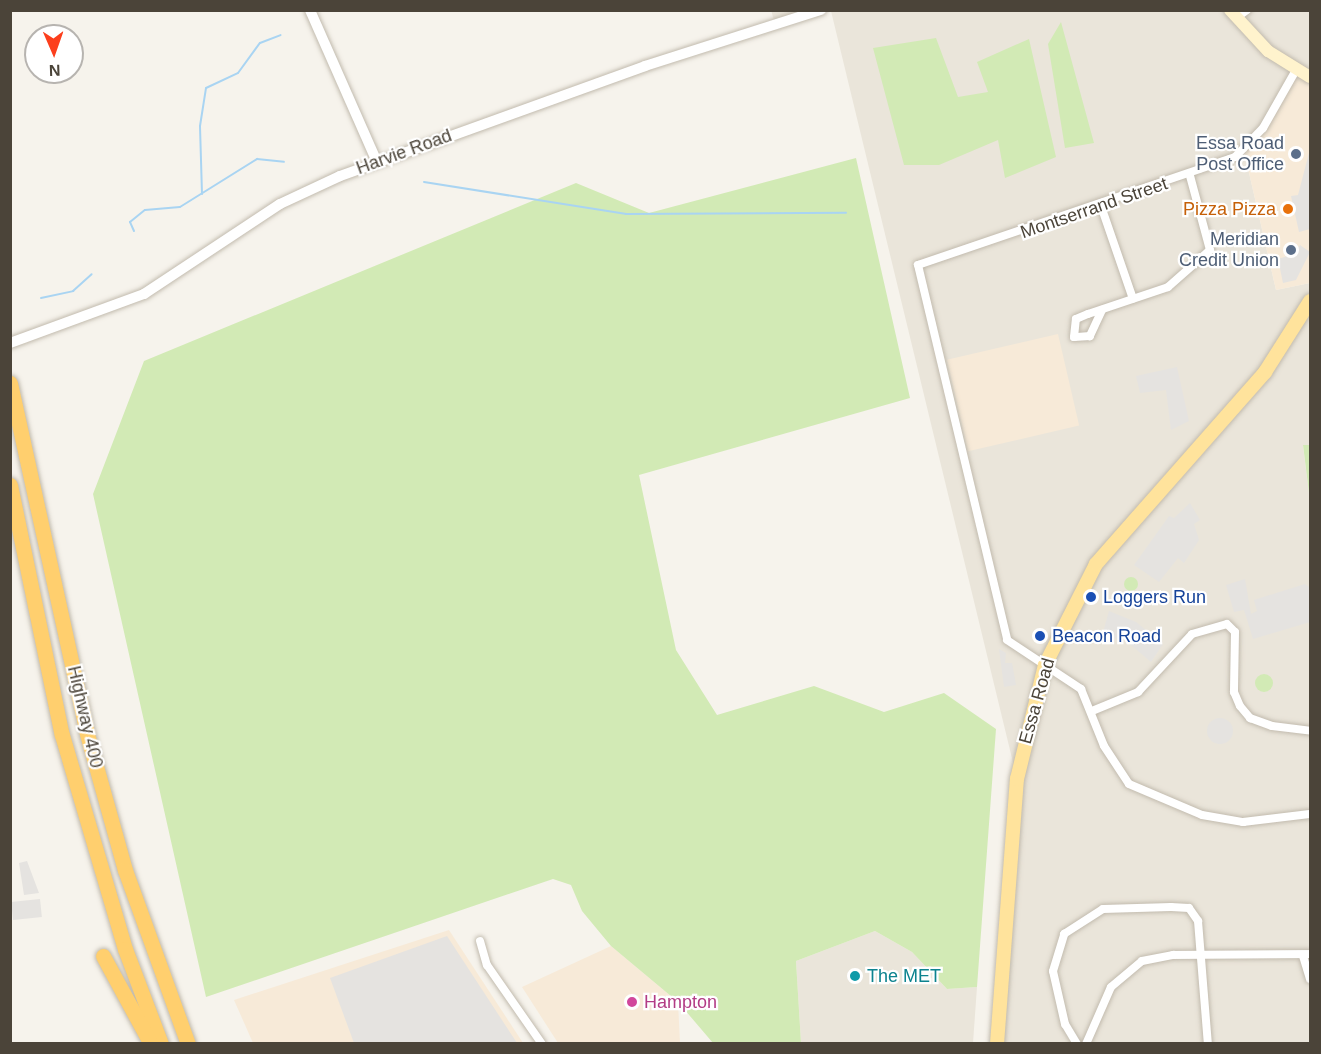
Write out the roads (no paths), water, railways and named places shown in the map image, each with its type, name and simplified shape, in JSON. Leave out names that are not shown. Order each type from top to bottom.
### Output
[{"type":"highway","name":"Highway 400","points":[[10,383],[87,734],[125,870],[188,1044]]},
{"type":"highway","name":"Highway 400","points":[[10,485],[62,735],[125,949],[162,1044]]},
{"type":"highway","points":[[103,956],[151,1044]]},
{"type":"main road","points":[[1233,14],[1296,70],[1311,77]]},
{"type":"main road","name":"Essa Road","points":[[997,1044],[1017,779],[1045,665],[1096,564],[1265,372],[1311,301]]},
{"type":"street","points":[[310,10],[377,162]]},
{"type":"street","name":"Harvie Road","points":[[10,343],[144,294],[280,204],[377,162],[821,10]]},
{"type":"street","points":[[1233,14],[1247,10]]},
{"type":"street","name":"Montserrand Street","points":[[1045,665],[1017,652],[999,622],[918,265],[1190,176],[1244,151],[1296,70]]},
{"type":"street","points":[[1102,310],[1176,282],[1210,250],[1190,176]]},
{"type":"street","points":[[1101,206],[1133,299]]},
{"type":"street","points":[[1092,711],[1138,692],[1192,634],[1227,624],[1235,632],[1234,692],[1240,706],[1250,718],[1272,726],[1311,731]]},
{"type":"street","points":[[1045,665],[1074,682],[1092,711],[1104,746],[1129,784],[1155,799],[1243,822],[1311,814]]},
{"type":"street","points":[[1077,1044],[1065,1024],[1053,971],[1056,948],[1075,922],[1103,909],[1189,908],[1198,921],[1207,1040],[1200,1044]]},
{"type":"street","points":[[480,941],[487,965],[542,1044]]},
{"type":"street","points":[[1086,1044],[1111,987],[1126,970],[1154,957],[1307,955],[1311,979]]},
{"type":"waterway","points":[[202,194],[200,126],[206,88],[238,73],[260,43],[281,35]]},
{"type":"waterway","points":[[134,231],[130,222],[145,210],[180,207],[257,159],[284,162]]},
{"type":"waterway","points":[[424,182],[626,214],[846,213]]},
{"type":"waterway","points":[[41,298],[73,291],[92,274]]},
{"type":"place","name":"Essa Road Post Office","points":[[1296,154]]},
{"type":"place","name":"Pizza Pizza","points":[[1288,209]]},
{"type":"place","name":"Meridian Credit Union","points":[[1291,250]]},
{"type":"place","name":"Loggers Run","points":[[1091,597]]},
{"type":"place","name":"Beacon Road","points":[[1040,636]]},
{"type":"place","name":"The MET","points":[[855,976]]},
{"type":"place","name":"Hampton","points":[[632,1002]]}]
